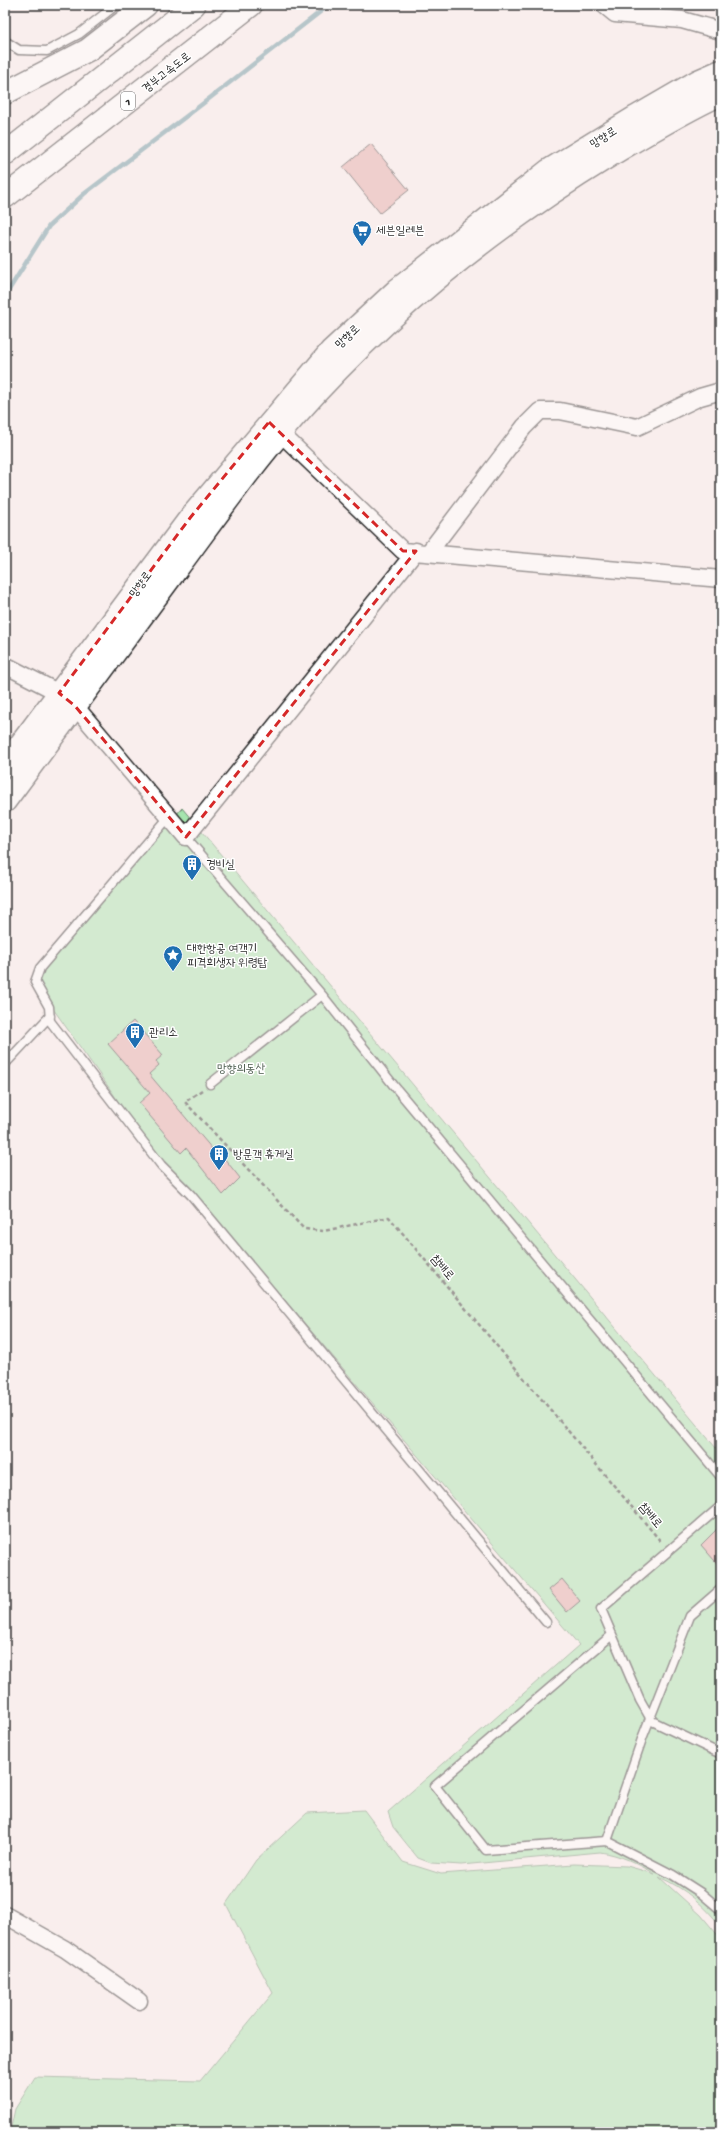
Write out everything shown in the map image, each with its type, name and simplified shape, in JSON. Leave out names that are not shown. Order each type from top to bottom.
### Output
[{"type":"main road","points":[[5,93],[88,50],[146,5]]},
{"type":"main road","points":[[5,154],[194,5]]},
{"type":"main road","name":"경부고속도로","points":[[5,197],[251,5]]},
{"type":"main road","name":"망향로","points":[[5,765],[67,700],[216,516],[275,428],[331,351],[397,290],[548,171],[636,116],[698,81],[721,71]]},
{"type":"main road","name":"망향로","points":[[275,428],[403,308],[490,236],[582,172],[691,108],[721,94]]},
{"type":"main road","name":"망향로","points":[[5,801],[67,700]]},
{"type":"street","points":[[604,5],[615,14],[682,20],[721,31]]},
{"type":"street","points":[[5,665],[67,700],[186,836],[524,427],[540,411],[560,411],[637,427],[700,397],[721,391]]},
{"type":"street","points":[[275,428],[403,551],[721,579]]},
{"type":"street","points":[[5,1915],[65,1950],[140,2001]]},
{"type":"lane","points":[[5,41],[19,50],[47,51],[79,34],[116,5]]},
{"type":"lane","points":[[169,817],[40,968],[35,982],[49,1007],[50,1021],[161,1165],[191,1195],[546,1622]]},
{"type":"lane","points":[[186,836],[322,995],[395,1087],[721,1477]]},
{"type":"lane","points":[[210,1084],[322,995]]},
{"type":"lane","points":[[5,1064],[50,1016]]},
{"type":"lane","points":[[721,1506],[601,1609],[640,1700],[652,1721],[721,1754]]},
{"type":"lane","points":[[607,1841],[650,1717],[690,1616],[721,1589]]},
{"type":"lane","points":[[612,1635],[435,1786],[486,1850],[607,1841],[673,1875],[701,1893],[721,1910]]},
{"type":"path","name":"참배로","points":[[210,1084],[186,1102],[304,1229],[324,1231],[389,1218],[669,1551]]},
{"type":"highlighted area","points":[[269,422],[403,551],[416,551],[186,837],[75,706],[59,693],[190,518]]},
{"type":"green space","name":"망향의동산","points":[[182,808],[721,1454],[721,1927],[715,1919],[693,1898],[677,1886],[659,1877],[701,1915],[721,1939],[721,2132],[10,2132],[15,2109],[35,2077],[200,2081],[273,1993],[226,1904],[256,1860],[307,1813],[364,1810],[403,1862],[441,1874],[574,1864],[627,1866],[655,1874],[629,1860],[600,1852],[461,1865],[431,1863],[418,1858],[393,1827],[388,1812],[579,1645],[184,1182],[145,1143],[112,1092],[49,1003],[40,986],[39,977],[42,971]]},
{"type":"building","points":[[371,144],[409,190],[380,213],[343,167]]},
{"type":"building","points":[[133,1021],[163,1055],[156,1061],[159,1065],[149,1074],[213,1150],[216,1148],[240,1178],[223,1195],[186,1148],[181,1153],[139,1103],[150,1093],[108,1044]]},
{"type":"building","points":[[721,1525],[721,1568],[701,1545]]},
{"type":"building","points":[[562,1579],[580,1601],[567,1612],[549,1590]]},
{"type":"waterway","points":[[5,296],[49,226],[84,194],[329,5]]},
{"type":"place","name":"세븐일레븐","points":[[362,247]]},
{"type":"place","name":"경비실","points":[[192,881]]},
{"type":"place","name":"대한항공 여객기 피격희생자 위령탑","points":[[173,972]]},
{"type":"place","name":"관리소","points":[[135,1049]]},
{"type":"place","name":"방문객 휴게실","points":[[219,1171]]}]
